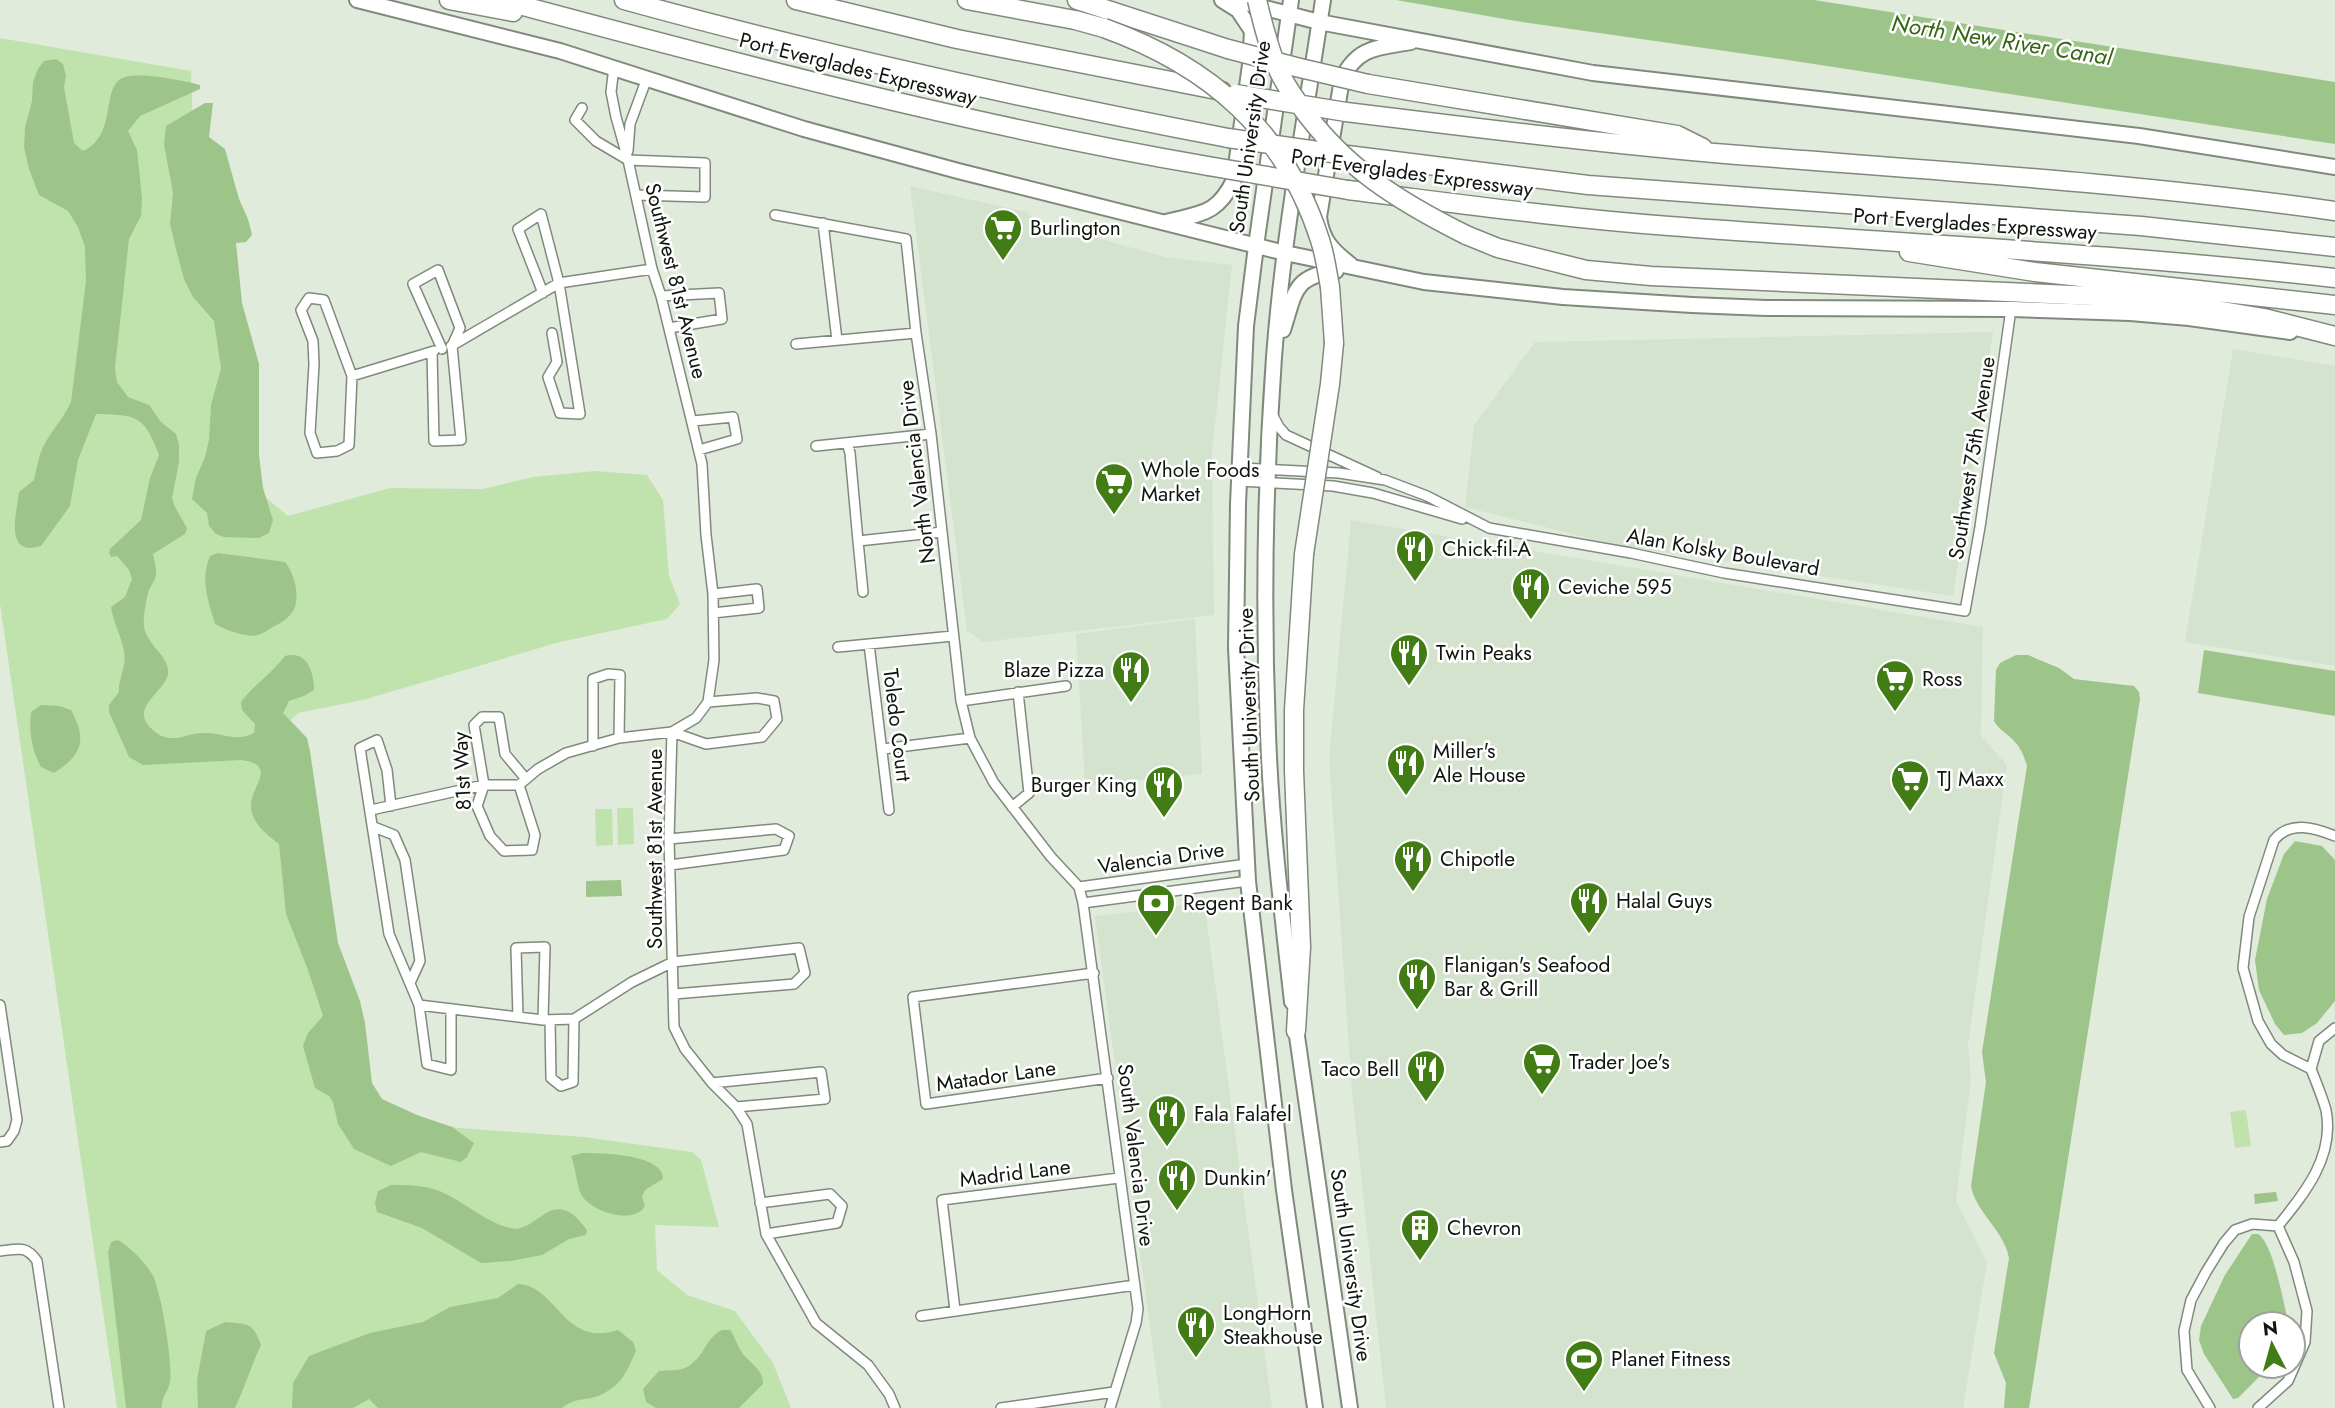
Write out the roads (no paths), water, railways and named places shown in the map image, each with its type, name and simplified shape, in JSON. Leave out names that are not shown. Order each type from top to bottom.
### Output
[{"type":"highway","points":[[449,0],[616,31]]},
{"type":"highway","name":"Port Everglades Expressway","points":[[501,0],[782,75],[943,114],[1115,150],[1348,190],[1515,211],[1667,226],[2120,256],[2335,278]]},
{"type":"highway","points":[[624,0],[909,72],[1228,138],[1476,173],[1588,185],[2141,226],[2335,247]]},
{"type":"highway","points":[[796,0],[957,39],[1236,94],[1346,112],[1526,135],[1713,153],[2041,178],[2158,189],[2335,211]]},
{"type":"highway","points":[[967,0],[1104,28],[1138,40],[1178,61],[1217,88],[1250,117],[1293,177],[1321,242],[1330,287],[1334,343],[1304,554],[1294,710],[1301,947],[1296,1031]]},
{"type":"highway","points":[[1077,0],[1228,49],[1368,84],[1677,135],[1713,153]]},
{"type":"highway","points":[[1256,0],[1275,64],[1317,131],[1345,159],[1381,187],[1416,209],[1498,248],[1586,270],[1651,276],[2094,296],[2175,303],[2239,314],[2335,337]]},
{"type":"highway","points":[[1791,234],[2035,272],[2335,304]]},
{"type":"main road","points":[[357,0],[510,37],[614,67],[804,129],[1161,223],[1285,253],[1424,282],[1563,298],[1766,308],[2011,309],[2117,313],[2189,318],[2335,337]]},
{"type":"main road","points":[[1161,223],[1203,213],[1218,205],[1226,197],[1234,180],[1253,42],[1252,31],[1246,20],[1238,10],[1222,0]]},
{"type":"main road","points":[[1234,0],[1289,7],[1319,22],[1593,73],[2139,136],[2335,167]]},
{"type":"main road","name":"South University Drive","points":[[1323,0],[1285,253],[1274,356],[1268,475],[1268,734],[1277,873],[1296,1031],[1350,1408]]},
{"type":"main road","name":"South University Drive","points":[[1289,7],[1246,326],[1239,474],[1236,635],[1248,881],[1282,1174],[1315,1408]]},
{"type":"main road","points":[[1355,268],[1325,241],[1319,217],[1342,79],[1353,59],[1363,53],[1419,41]]},
{"type":"main road","points":[[1274,356],[1295,292],[1303,282],[1322,272],[1355,268]]},
{"type":"street","name":"Southwest 81st Avenue","points":[[614,67],[611,92],[615,117],[699,450],[713,594],[714,660],[708,702],[696,718],[672,732],[669,839],[676,1034],[685,1049],[712,1083],[736,1107],[747,1124],[766,1234],[816,1323],[868,1365],[889,1394],[895,1408]]},
{"type":"street","name":"Southwest 81st Avenue","points":[[628,160],[630,124],[647,78]]},
{"type":"street","points":[[582,108],[575,120],[596,141],[628,160],[705,163],[705,197],[636,195]]},
{"type":"street","points":[[543,293],[519,229],[541,214],[559,283],[580,414],[560,412],[548,377],[557,362],[552,334]]},
{"type":"street","points":[[775,215],[823,223],[837,340]]},
{"type":"street","name":"North Valencia Drive","points":[[823,223],[906,239],[961,701],[970,738],[994,783],[1051,857],[1079,887],[1083,903]]},
{"type":"street","points":[[352,376],[447,347],[559,283],[652,269]]},
{"type":"street","points":[[432,352],[434,441],[461,440],[447,347],[413,284],[438,270],[460,328],[447,347]]},
{"type":"street","points":[[661,296],[719,293],[722,319],[669,328]]},
{"type":"street","points":[[309,298],[324,300],[352,376],[349,445],[337,451],[317,453],[310,433],[313,341],[300,310],[309,298]]},
{"type":"street","name":"Southwest 75th Avenue","points":[[1965,611],[1980,527],[2011,309]]},
{"type":"street","points":[[796,344],[916,333]]},
{"type":"street","points":[[1271,412],[1286,435],[1385,480]]},
{"type":"street","points":[[693,421],[733,417],[737,439],[699,450]]},
{"type":"street","points":[[816,446],[931,434]]},
{"type":"street","points":[[846,443],[850,453],[863,592]]},
{"type":"street","name":"Alan Kolsky Boulevard","points":[[1239,474],[1339,474],[1385,480],[1427,496],[1489,528],[1631,553],[1724,573],[1965,611]]},
{"type":"street","name":"Alan Kolsky Boulevard","points":[[1239,474],[1268,475],[1373,493],[1477,523]]},
{"type":"street","points":[[859,541],[942,532]]},
{"type":"street","points":[[713,594],[757,589],[759,608],[713,613]]},
{"type":"street","name":"Toledo Court","points":[[838,647],[953,636]]},
{"type":"street","name":"Toledo Court","points":[[869,644],[889,810]]},
{"type":"street","points":[[593,746],[593,679],[608,674],[620,675],[619,738]]},
{"type":"street","points":[[961,701],[1066,686]]},
{"type":"street","points":[[1012,807],[1029,793],[1018,692]]},
{"type":"street","points":[[371,810],[484,785],[522,782],[566,753],[619,738],[672,732],[706,744],[762,737],[777,719],[774,701],[757,698],[708,702]]},
{"type":"street","name":"81st Way","points":[[482,716],[499,717],[505,754],[522,782],[536,835],[532,850],[504,851],[490,836],[477,806],[484,785],[474,725],[482,716]]},
{"type":"street","points":[[883,749],[970,738]]},
{"type":"street","points":[[391,806],[387,770],[377,740],[360,748],[389,934],[419,1005],[427,1064],[451,1070],[451,1009]]},
{"type":"street","points":[[374,827],[394,835],[405,860],[420,961],[410,983]]},
{"type":"street","points":[[2311,1069],[2283,1055],[2271,1044],[2258,1021],[2243,968],[2244,947],[2249,917],[2274,840],[2290,827],[2316,829],[2335,836]]},
{"type":"street","points":[[669,839],[776,829],[789,835],[784,850],[670,865]]},
{"type":"street","name":"Valencia Drive","points":[[1079,887],[1247,864]]},
{"type":"street","name":"Valencia Drive","points":[[1083,903],[1248,881]]},
{"type":"street","name":"South Valencia Drive","points":[[1083,903],[1138,1309],[1110,1408]]},
{"type":"street","points":[[518,1017],[516,948],[545,947],[551,1077],[561,1086],[573,1082],[574,1019]]},
{"type":"street","points":[[419,1005],[547,1020],[574,1019],[632,982],[673,962],[799,948],[805,973],[794,984],[674,994]]},
{"type":"street","name":"Matador Lane","points":[[1094,973],[914,997],[926,1104],[1108,1078]]},
{"type":"street","points":[[0,1005],[17,1120],[7,1141],[0,1142]]},
{"type":"street","points":[[2278,1226],[2308,1189],[2328,1150],[2327,1112],[2311,1069],[2319,1041],[2335,1028]]},
{"type":"street","points":[[712,1083],[821,1072],[825,1099],[736,1107]]},
{"type":"street","name":"Madrid Lane","points":[[955,1310],[942,1200],[1119,1178]]},
{"type":"street","points":[[760,1203],[830,1194],[842,1206],[837,1223],[766,1234]]},
{"type":"street","points":[[2210,1408],[2186,1370],[2184,1331],[2191,1300],[2212,1262],[2235,1230],[2252,1224],[2278,1226]]},
{"type":"street","points":[[2258,1408],[2288,1381],[2305,1342],[2307,1311],[2294,1262],[2278,1226]]},
{"type":"street","points":[[0,1251],[23,1249],[30,1251],[37,1261],[59,1408]]},
{"type":"street","points":[[921,1316],[1135,1285]]},
{"type":"street","points":[[1001,1408],[1114,1392]]},
{"type":"street","points":[[1079,1397],[1081,1408]]},
{"type":"water","name":"North New River Canal","points":[[1396,0],[1814,0],[2335,82],[2335,144],[1516,21]]},
{"type":"water","points":[[56,59],[63,64],[66,76],[64,87],[74,143],[83,151],[100,136],[114,86],[119,80],[146,76],[200,85],[200,89],[140,116],[128,131],[137,150],[142,198],[141,216],[129,239],[115,368],[117,382],[128,397],[149,405],[161,422],[176,434],[179,462],[172,498],[187,528],[185,534],[153,554],[156,575],[149,590],[144,627],[168,669],[164,684],[147,705],[145,721],[156,733],[168,738],[202,733],[247,736],[254,733],[255,724],[242,710],[241,702],[246,696],[285,656],[299,656],[308,664],[313,676],[314,690],[289,701],[283,713],[307,738],[338,943],[360,1001],[372,1083],[382,1099],[452,1127],[474,1143],[467,1157],[461,1162],[421,1152],[391,1166],[354,1149],[338,1124],[333,1102],[329,1096],[315,1088],[303,1046],[308,1033],[323,1016],[286,914],[279,844],[260,827],[251,810],[261,771],[258,766],[241,760],[143,765],[129,757],[109,712],[109,705],[119,692],[125,657],[111,607],[125,597],[132,579],[129,570],[117,556],[111,557],[109,553],[141,520],[150,478],[159,455],[149,432],[130,417],[96,414],[78,460],[70,506],[41,546],[29,548],[21,545],[17,539],[15,521],[19,492],[34,480],[43,447],[71,402],[86,281],[85,247],[78,227],[68,211],[39,195],[24,147],[33,82],[44,61]]},
{"type":"water","points":[[205,103],[213,103],[209,137],[225,149],[252,235],[246,242],[236,243],[242,303],[259,364],[259,455],[263,488],[273,520],[269,533],[259,538],[224,537],[216,534],[209,526],[207,513],[192,499],[209,440],[211,405],[221,368],[214,321],[193,297],[184,279],[176,249],[170,224],[173,193],[164,144],[166,126]]},
{"type":"water","points":[[218,553],[285,562],[292,573],[297,595],[291,614],[264,633],[253,636],[230,631],[215,624],[206,590],[206,573],[210,556]]},
{"type":"water","points":[[2204,650],[2335,671],[2335,716],[2198,693]]},
{"type":"water","points":[[2016,655],[2028,655],[2059,668],[2074,679],[2134,686],[2140,699],[2029,1408],[2004,1408],[2006,1383],[1994,1353],[2009,1258],[2002,1239],[1978,1205],[1971,1186],[1986,1082],[1982,1052],[2027,766],[2019,746],[1994,721],[1996,670],[2000,663]]},
{"type":"water","points":[[41,705],[71,710],[79,730],[76,753],[54,773],[41,767],[32,740],[31,712]]},
{"type":"water","points":[[2295,841],[2322,846],[2335,860],[2335,1001],[2317,1023],[2302,1033],[2284,1035],[2275,1024],[2259,990],[2255,960],[2267,899],[2284,854]]},
{"type":"water","points":[[621,880],[622,896],[586,897],[586,881]]},
{"type":"water","points":[[582,1153],[643,1160],[661,1171],[663,1179],[645,1190],[642,1197],[645,1206],[639,1212],[622,1215],[602,1211],[581,1194],[571,1156]]},
{"type":"water","points":[[391,1185],[434,1189],[510,1228],[520,1228],[546,1213],[564,1210],[575,1216],[587,1230],[586,1235],[569,1239],[542,1255],[481,1263],[422,1228],[377,1212],[375,1203],[378,1191]]},
{"type":"water","points":[[2276,1192],[2278,1201],[2255,1204],[2254,1194]]},
{"type":"water","points":[[2252,1234],[2258,1234],[2269,1249],[2286,1310],[2237,1310],[2237,1380],[2256,1380],[2238,1398],[2233,1399],[2204,1354],[2199,1340],[2201,1326],[2225,1275]]},
{"type":"water","points":[[118,1240],[149,1269],[159,1295],[170,1373],[162,1408],[126,1408],[108,1252],[111,1242]]},
{"type":"water","points":[[518,1284],[532,1287],[573,1324],[585,1331],[600,1333],[618,1330],[633,1342],[636,1351],[618,1383],[598,1396],[576,1401],[562,1408],[378,1408],[369,1399],[353,1408],[292,1408],[293,1383],[309,1356],[370,1333],[423,1322],[450,1307],[498,1298]]},
{"type":"water","points":[[225,1322],[252,1328],[261,1345],[235,1408],[198,1408],[197,1380],[206,1331]]},
{"type":"water","points":[[722,1330],[730,1330],[741,1351],[761,1373],[763,1384],[739,1408],[656,1408],[646,1402],[643,1389],[659,1371],[687,1367],[712,1337]]},
{"type":"place","name":"Burlington","points":[[1003,262]]},
{"type":"place","name":"Whole Foods Market","points":[[1114,516]]},
{"type":"place","name":"Chick-fil-A","points":[[1415,583]]},
{"type":"place","name":"Ceviche 595","points":[[1531,621]]},
{"type":"place","name":"Twin Peaks","points":[[1409,687]]},
{"type":"place","name":"Blaze Pizza","points":[[1131,704]]},
{"type":"place","name":"Ross","points":[[1895,713]]},
{"type":"place","name":"Miller's Ale House","points":[[1406,797]]},
{"type":"place","name":"TJ Maxx","points":[[1910,813]]},
{"type":"place","name":"Burger King","points":[[1164,819]]},
{"type":"place","name":"Chipotle","points":[[1413,893]]},
{"type":"place","name":"Halal Guys","points":[[1589,935]]},
{"type":"place","name":"Regent Bank","points":[[1156,937]]},
{"type":"place","name":"Flanigan's Seafood Bar & Grill","points":[[1417,1011]]},
{"type":"place","name":"Trader Joe's","points":[[1542,1096]]},
{"type":"place","name":"Taco Bell","points":[[1426,1103]]},
{"type":"place","name":"Fala Falafel","points":[[1167,1148]]},
{"type":"place","name":"Dunkin'","points":[[1177,1212]]},
{"type":"place","name":"Chevron","points":[[1420,1262]]},
{"type":"place","name":"LongHorn Steakhouse","points":[[1196,1359]]},
{"type":"place","name":"Planet Fitness","points":[[1584,1393]]}]
